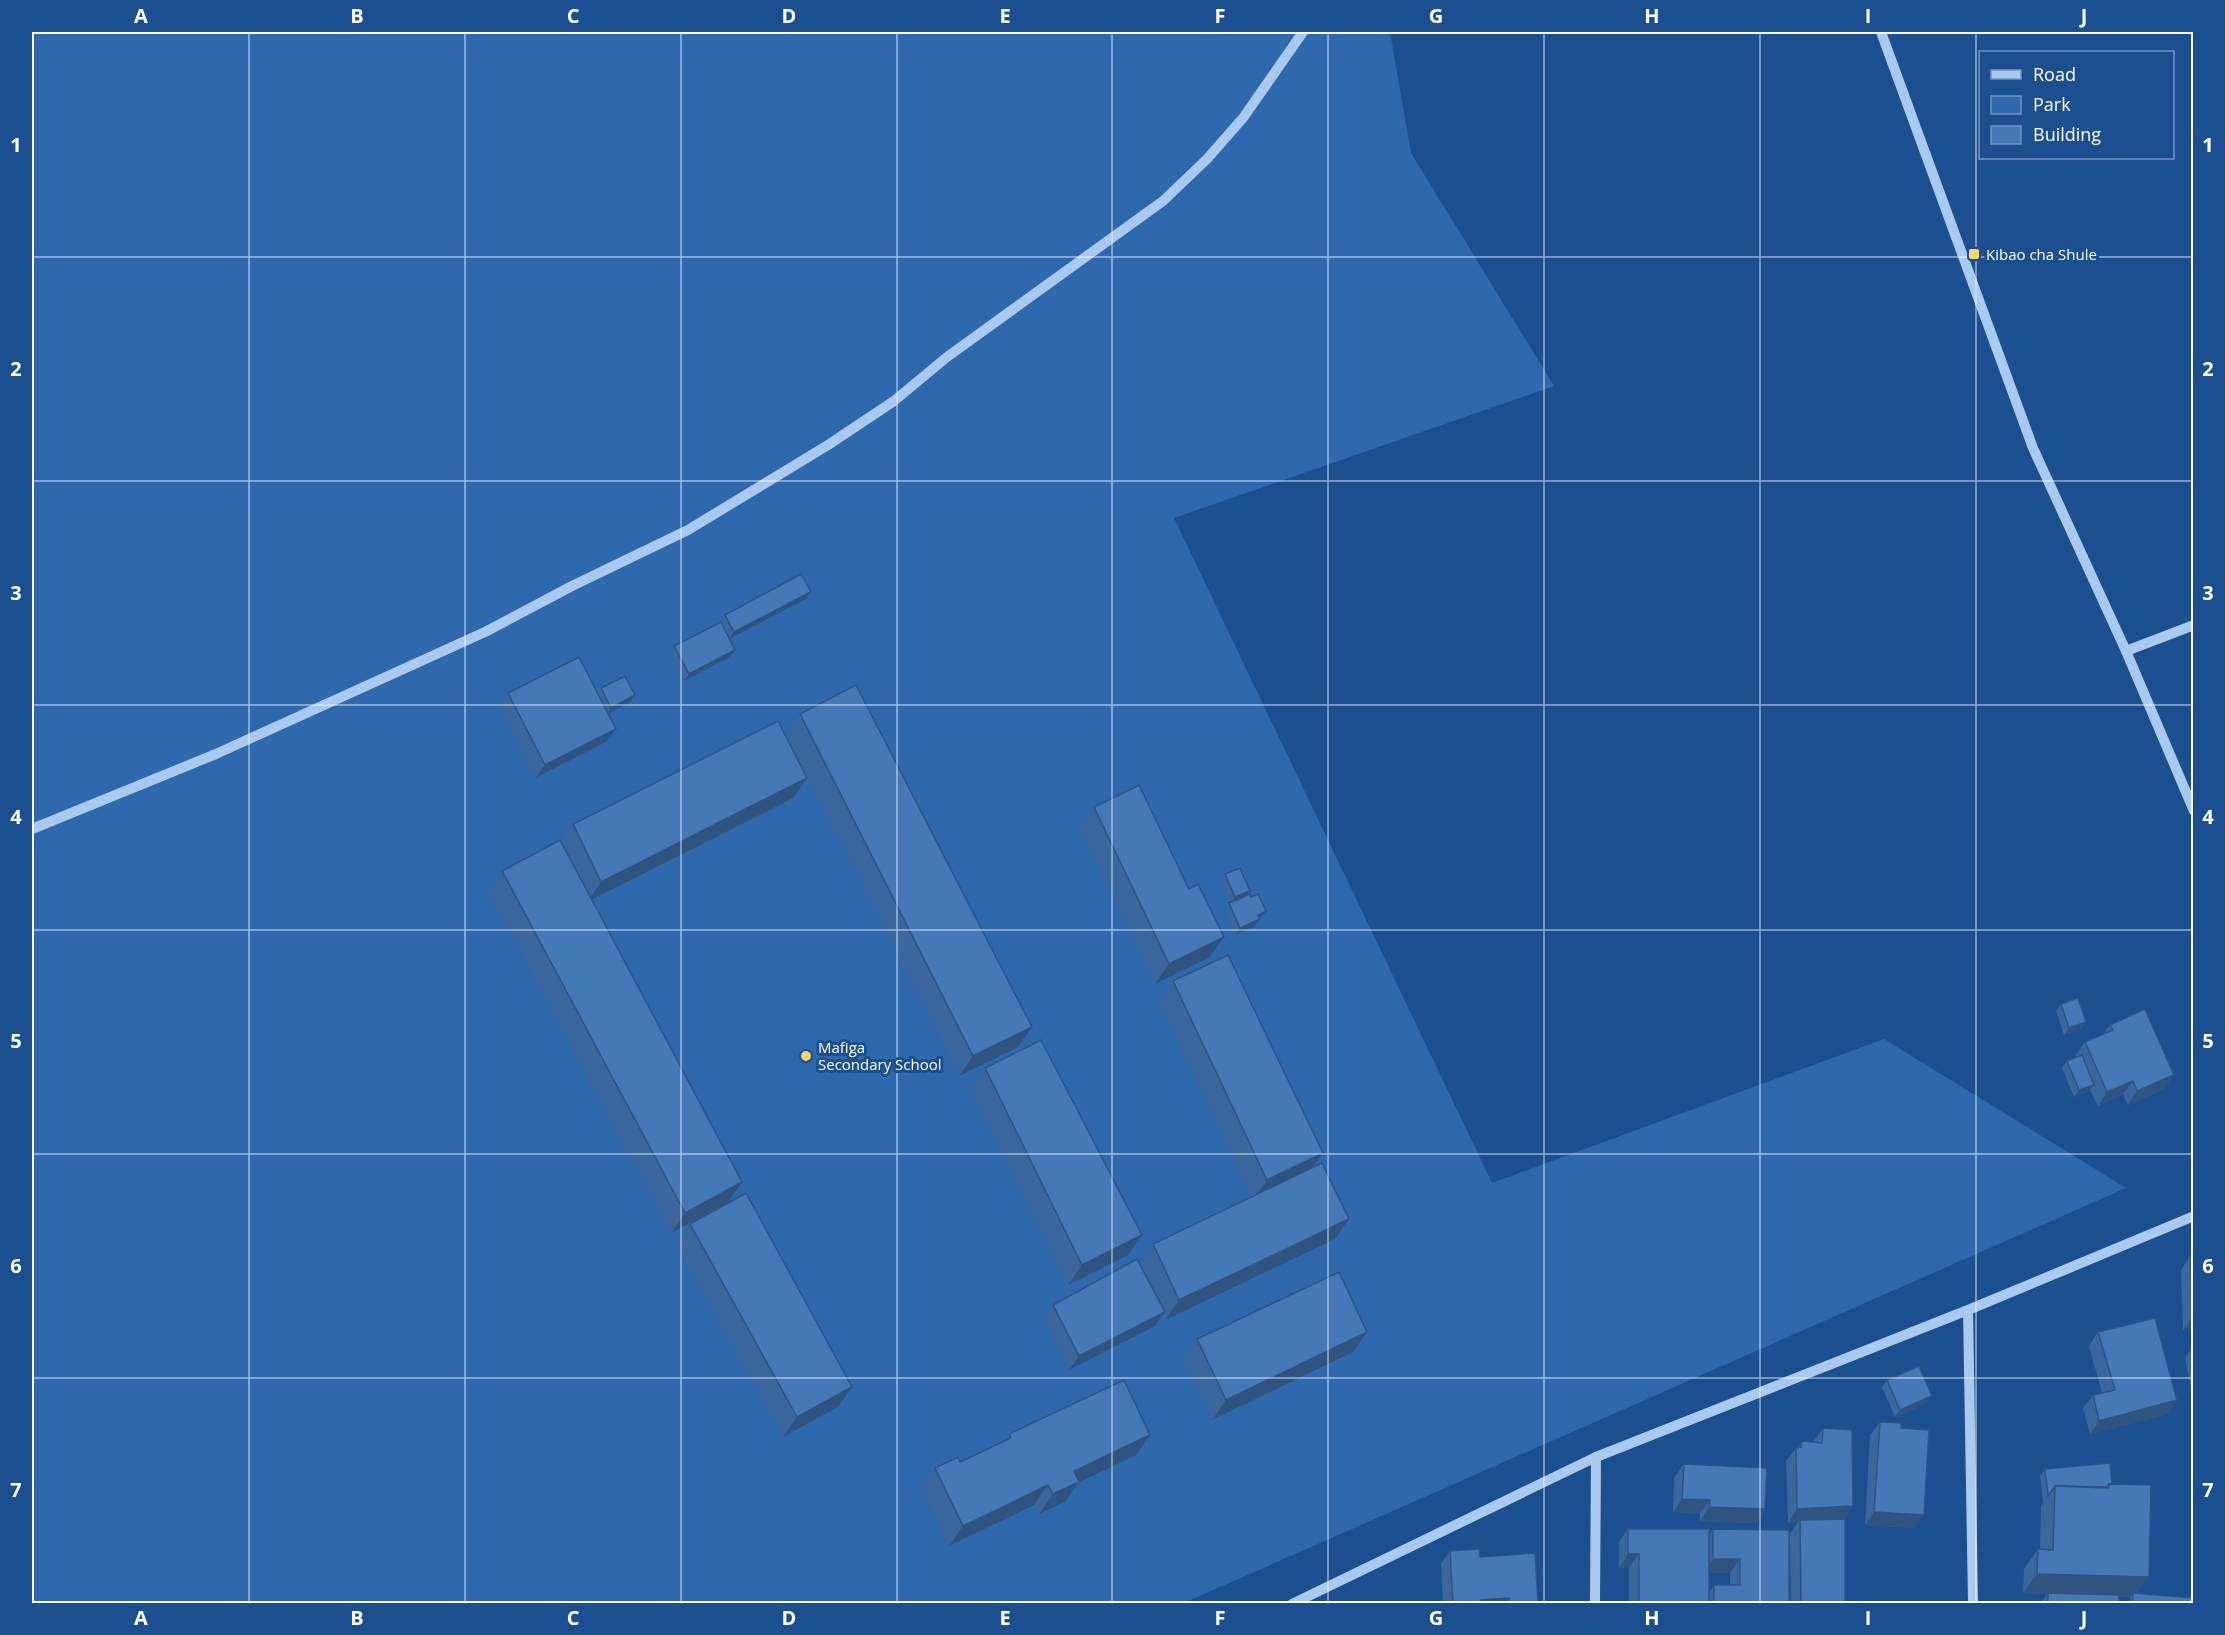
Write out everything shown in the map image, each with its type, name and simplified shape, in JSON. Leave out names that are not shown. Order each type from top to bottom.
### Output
[{"type":"street","points":[[32,829],[216,754],[394,671],[485,632],[572,586],[688,530],[828,445],[894,401],[948,357],[1163,201],[1207,159],[1243,118],[1303,32]]},
{"type":"street","points":[[1881,32],[2033,448],[2126,651],[2193,811]]},
{"type":"street","points":[[2126,651],[2193,625]]},
{"type":"street","points":[[1292,1604],[1596,1457],[1968,1310],[2193,1216]]},
{"type":"street","points":[[1968,1310],[1973,1604]]},
{"type":"street","points":[[1595,1604],[1596,1457]]},
{"type":"green space","points":[[32,32],[1390,32],[1411,153],[1554,386],[1174,518],[1492,1183],[1884,1039],[2126,1188],[1184,1603],[32,1604]]},
{"type":"building","points":[[801,574],[811,592],[734,632],[725,615]]},
{"type":"building","points":[[721,622],[735,650],[689,674],[674,646]]},
{"type":"building","points":[[579,657],[616,729],[545,765],[508,693]]},
{"type":"building","points":[[625,676],[635,695],[611,708],[601,688]]},
{"type":"building","points":[[856,685],[1032,1027],[973,1056],[800,714]]},
{"type":"building","points":[[778,721],[807,778],[601,882],[573,824]]},
{"type":"building","points":[[1139,785],[1189,889],[1198,884],[1224,937],[1169,964],[1094,807]]},
{"type":"building","points":[[560,840],[742,1182],[685,1213],[502,871]]},
{"type":"building","points":[[1240,868],[1250,891],[1235,897],[1225,874]]},
{"type":"building","points":[[1250,894],[1251,897],[1258,894],[1266,911],[1258,915],[1260,919],[1240,928],[1229,903]]},
{"type":"building","points":[[1228,955],[1323,1153],[1267,1180],[1173,981]]},
{"type":"building","points":[[2078,998],[2086,1022],[2069,1028],[2061,1004]]},
{"type":"building","points":[[2145,1009],[2174,1075],[2137,1091],[2133,1081],[2107,1092],[2085,1042],[2113,1030],[2110,1025]]},
{"type":"building","points":[[1041,1040],[1142,1235],[1082,1265],[985,1068]]},
{"type":"building","points":[[2082,1055],[2094,1085],[2079,1090],[2067,1061]]},
{"type":"building","points":[[1322,1163],[1349,1219],[1179,1300],[1153,1244]]},
{"type":"building","points":[[746,1193],[852,1387],[797,1417],[690,1224]]},
{"type":"building","points":[[2190,1256],[2193,1256],[2193,1317]]},
{"type":"building","points":[[1137,1259],[1165,1312],[1079,1356],[1053,1305]]},
{"type":"building","points":[[1339,1272],[1367,1332],[1226,1400],[1197,1339]]},
{"type":"building","points":[[2155,1318],[2177,1400],[2099,1421],[2093,1395],[2115,1390],[2098,1332]]},
{"type":"building","points":[[1919,1366],[1932,1396],[1900,1410],[1887,1380]]},
{"type":"building","points":[[1124,1380],[1150,1435],[1074,1471],[1079,1482],[1053,1494],[1048,1485],[963,1526],[935,1468],[958,1457],[960,1462],[1011,1438],[1009,1434]]},
{"type":"building","points":[[1880,1422],[1901,1423],[1901,1428],[1929,1430],[1924,1515],[1874,1512]]},
{"type":"building","points":[[1823,1428],[1852,1430],[1853,1506],[1797,1509],[1796,1448],[1801,1447],[1802,1441],[1822,1443]]},
{"type":"building","points":[[2110,1463],[2112,1484],[2106,1487],[2055,1486],[2048,1496],[2045,1469]]},
{"type":"building","points":[[1684,1464],[1767,1468],[1765,1509],[1709,1507],[1710,1500],[1682,1499]]},
{"type":"building","points":[[2109,1484],[2151,1485],[2149,1577],[2037,1574],[2038,1549],[2053,1550],[2055,1486],[2109,1488]]},
{"type":"building","points":[[1845,1519],[1845,1604],[1801,1604],[1800,1520]]},
{"type":"building","points":[[1628,1529],[1709,1529],[1709,1604],[1639,1604],[1639,1554],[1628,1554]]},
{"type":"building","points":[[1713,1529],[1789,1530],[1789,1604],[1714,1604],[1714,1585],[1740,1585],[1740,1559],[1713,1559]]},
{"type":"building","points":[[1479,1549],[1480,1557],[1535,1553],[1538,1604],[1509,1604],[1509,1598],[1481,1600],[1481,1604],[1444,1604],[1453,1603],[1450,1551]]},
{"type":"building","points":[[2048,1593],[2119,1595],[2119,1604],[2048,1604]]},
{"type":"building","points":[[2133,1593],[2193,1598],[2193,1604],[2133,1604]]},
{"type":"place","name":"Kibao cha Shule","points":[[1974,254]]},
{"type":"place","name":"Mafiga Secondary School","points":[[806,1056]]}]
